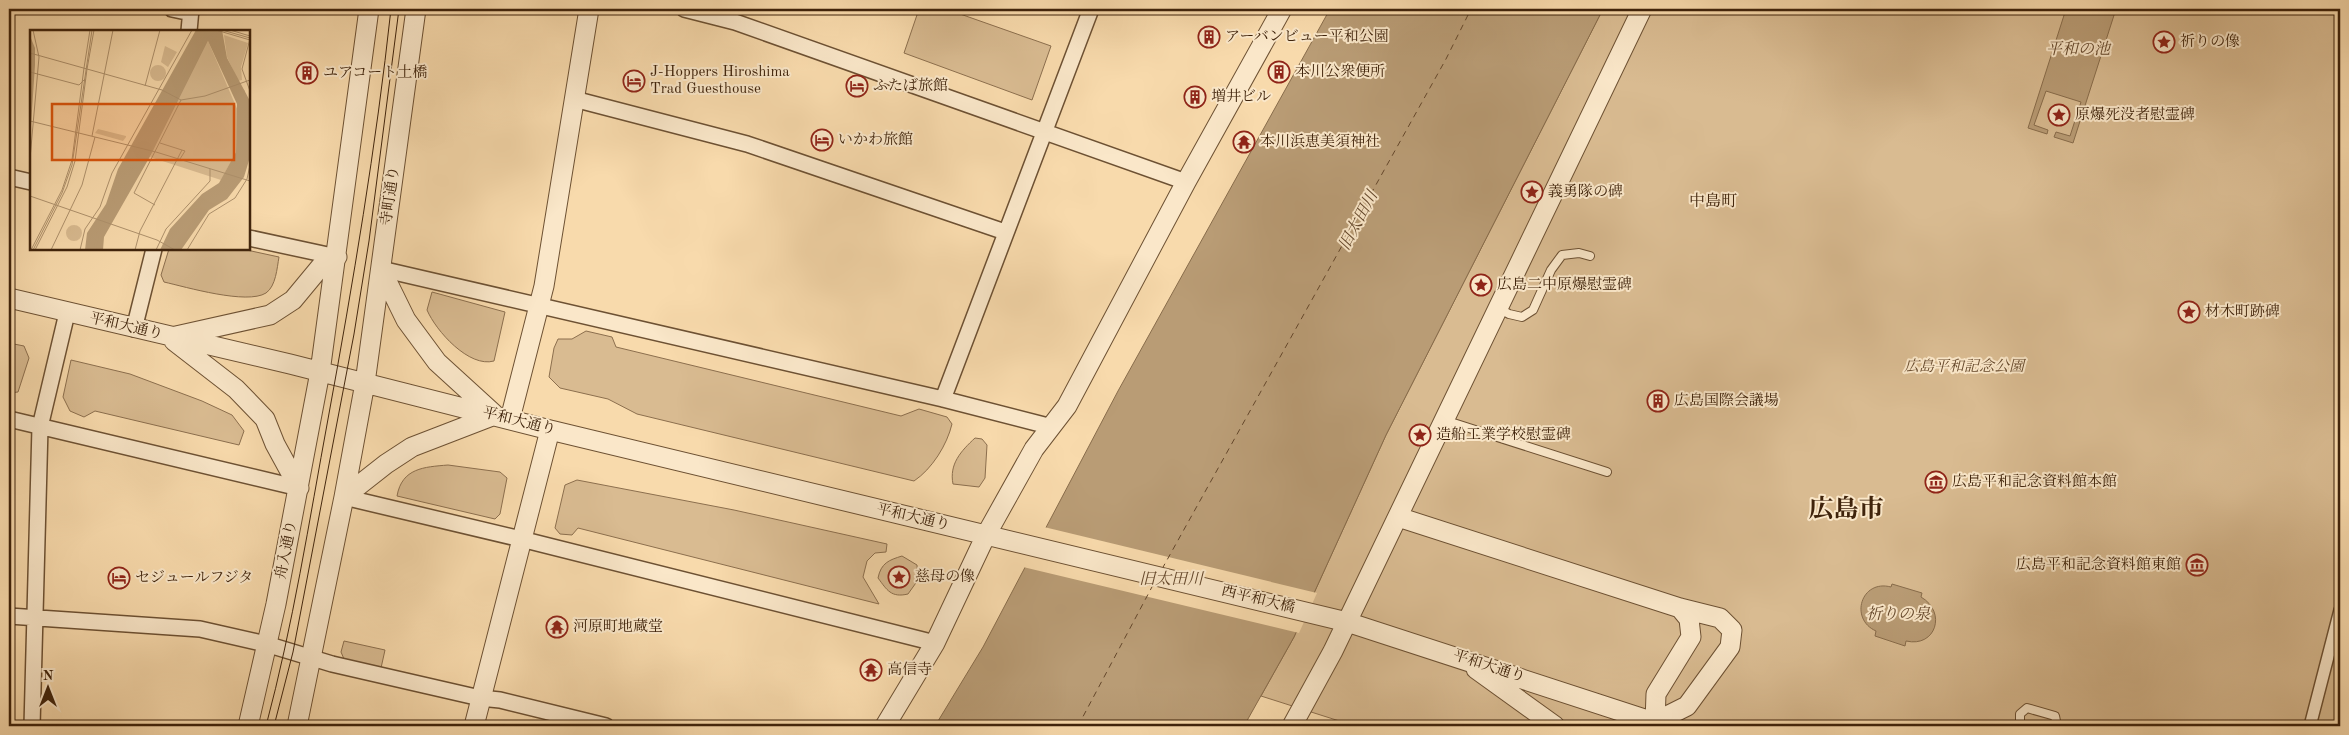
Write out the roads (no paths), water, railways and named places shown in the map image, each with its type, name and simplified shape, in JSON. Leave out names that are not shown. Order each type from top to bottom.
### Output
[{"type":"street","points":[[172,9],[191,11],[189,30]]},
{"type":"street","points":[[320,372],[337,258],[369,9]]},
{"type":"street","name":"寺町通り","points":[[365,383],[416,9]]},
{"type":"street","points":[[503,417],[544,286],[589,9]]},
{"type":"street","points":[[684,9],[735,22],[1186,182]]},
{"type":"street","points":[[943,398],[1042,132],[1091,9]]},
{"type":"street","points":[[885,726],[935,643],[986,535],[1034,449],[1067,406],[1186,182],[1282,9]]},
{"type":"street","points":[[1292,726],[1347,622],[1642,9]]},
{"type":"street","points":[[574,99],[747,144],[1005,232]]},
{"type":"street","points":[[9,177],[30,182]]},
{"type":"street","points":[[250,238],[337,258]]},
{"type":"street","points":[[134,329],[154,250]]},
{"type":"street","points":[[170,337],[270,315],[293,300],[322,265],[337,258]]},
{"type":"street","points":[[381,269],[943,398],[1052,427]]},
{"type":"street","points":[[381,269],[403,316],[437,362],[503,417]]},
{"type":"street","name":"平和大通り","points":[[9,298],[1030,545]]},
{"type":"street","points":[[32,726],[40,427],[67,313]]},
{"type":"street","points":[[170,337],[236,389],[265,419],[275,444],[299,488]]},
{"type":"street","name":"舟入通り","points":[[248,726],[299,488],[320,372]]},
{"type":"street","points":[[296,726],[344,497],[365,383]]},
{"type":"street","points":[[344,497],[386,464],[412,447],[503,417]]},
{"type":"street","points":[[9,419],[299,488]]},
{"type":"street","points":[[474,726],[550,430]]},
{"type":"street","points":[[344,497],[521,539],[935,643]]},
{"type":"street","points":[[1398,517],[1680,608],[1720,618],[1732,630],[1730,647],[1687,706],[1658,725],[1656,694],[1691,637],[1689,619],[1680,608]]},
{"type":"street","name":"西平和大橋","points":[[1030,545],[1311,613]]},
{"type":"street","points":[[2310,726],[2340,610]]},
{"type":"street","name":"平和大通り","points":[[1311,613],[1347,622],[1458,657],[1658,725]]},
{"type":"street","points":[[9,616],[200,629],[480,698],[500,700],[606,726]]},
{"type":"street","points":[[1458,657],[1555,726]]},
{"type":"lane","points":[[1498,308],[1509,314],[1522,317],[1533,310],[1551,270],[1562,255],[1579,253],[1590,256]]},
{"type":"lane","points":[[1444,420],[1608,472]]},
{"type":"lane","points":[[2020,726],[2020,714],[2026,708],[2055,716],[2057,726]]},
{"type":"water","name":"旧太田川","points":[[1330,9],[1603,9],[1386,435],[1294,637],[1244,726],[935,726],[983,647],[1118,391]]},
{"type":"water","name":"平和の池","points":[[2066,9],[2116,9],[2073,143],[2054,137],[2056,132],[2070,136],[2081,102],[2046,91],[2034,125],[2048,130],[2047,134],[2028,128]]},
{"type":"water","name":"祈りの泉","points":[[1892,584],[1922,593],[1921,597],[1929,603],[1934,611],[1936,619],[1934,627],[1931,634],[1925,639],[1916,642],[1906,641],[1905,646],[1875,636],[1876,631],[1863,618],[1862,602],[1866,594],[1872,589],[1881,586],[1891,587]]},
{"type":"tram line","points":[[266,726],[292,612],[346,317],[371,164],[391,9]]},
{"type":"tram line","points":[[274,726],[293,652],[354,334],[369,241],[399,9]]},
{"type":"place","name":"アーバンビュー平和公園","points":[[1209,37]]},
{"type":"place","name":"祈りの像","points":[[2164,42]]},
{"type":"place","name":"本川公衆便所","points":[[1279,72]]},
{"type":"place","name":"ユアコート土橋","points":[[307,73]]},
{"type":"place","name":"J-Hoppers Hiroshima Trad Guesthouse","points":[[634,81]]},
{"type":"place","name":"ふたば旅館","points":[[857,86]]},
{"type":"place","name":"増井ビル","points":[[1195,97]]},
{"type":"place","name":"原爆死没者慰霊碑","points":[[2059,115]]},
{"type":"place","name":"いかわ旅館","points":[[822,140]]},
{"type":"place","name":"本川浜恵美須神社","points":[[1244,142]]},
{"type":"place","name":"義勇隊の碑","points":[[1532,192]]},
{"type":"place","name":"広島二中原爆慰霊碑","points":[[1481,285]]},
{"type":"place","name":"材木町跡碑","points":[[2189,312]]},
{"type":"place","name":"広島国際会議場","points":[[1658,401]]},
{"type":"place","name":"造船工業学校慰霊碑","points":[[1420,435]]},
{"type":"place","name":"広島平和記念資料館本館","points":[[1936,482]]},
{"type":"place","name":"広島平和記念資料館東館","points":[[2197,565]]},
{"type":"place","name":"慈母の像","points":[[899,577]]},
{"type":"place","name":"セジュールフジタ","points":[[119,578]]},
{"type":"place","name":"河原町地蔵堂","points":[[557,627]]},
{"type":"place","name":"高信寺","points":[[871,670]]},
{"type":"district","name":"中島町","points":[[1713,202]]},
{"type":"district","name":"広島市","points":[[1846,510]]},
{"type":"park label","name":"広島平和記念公園","points":[[1964,367]]}]
